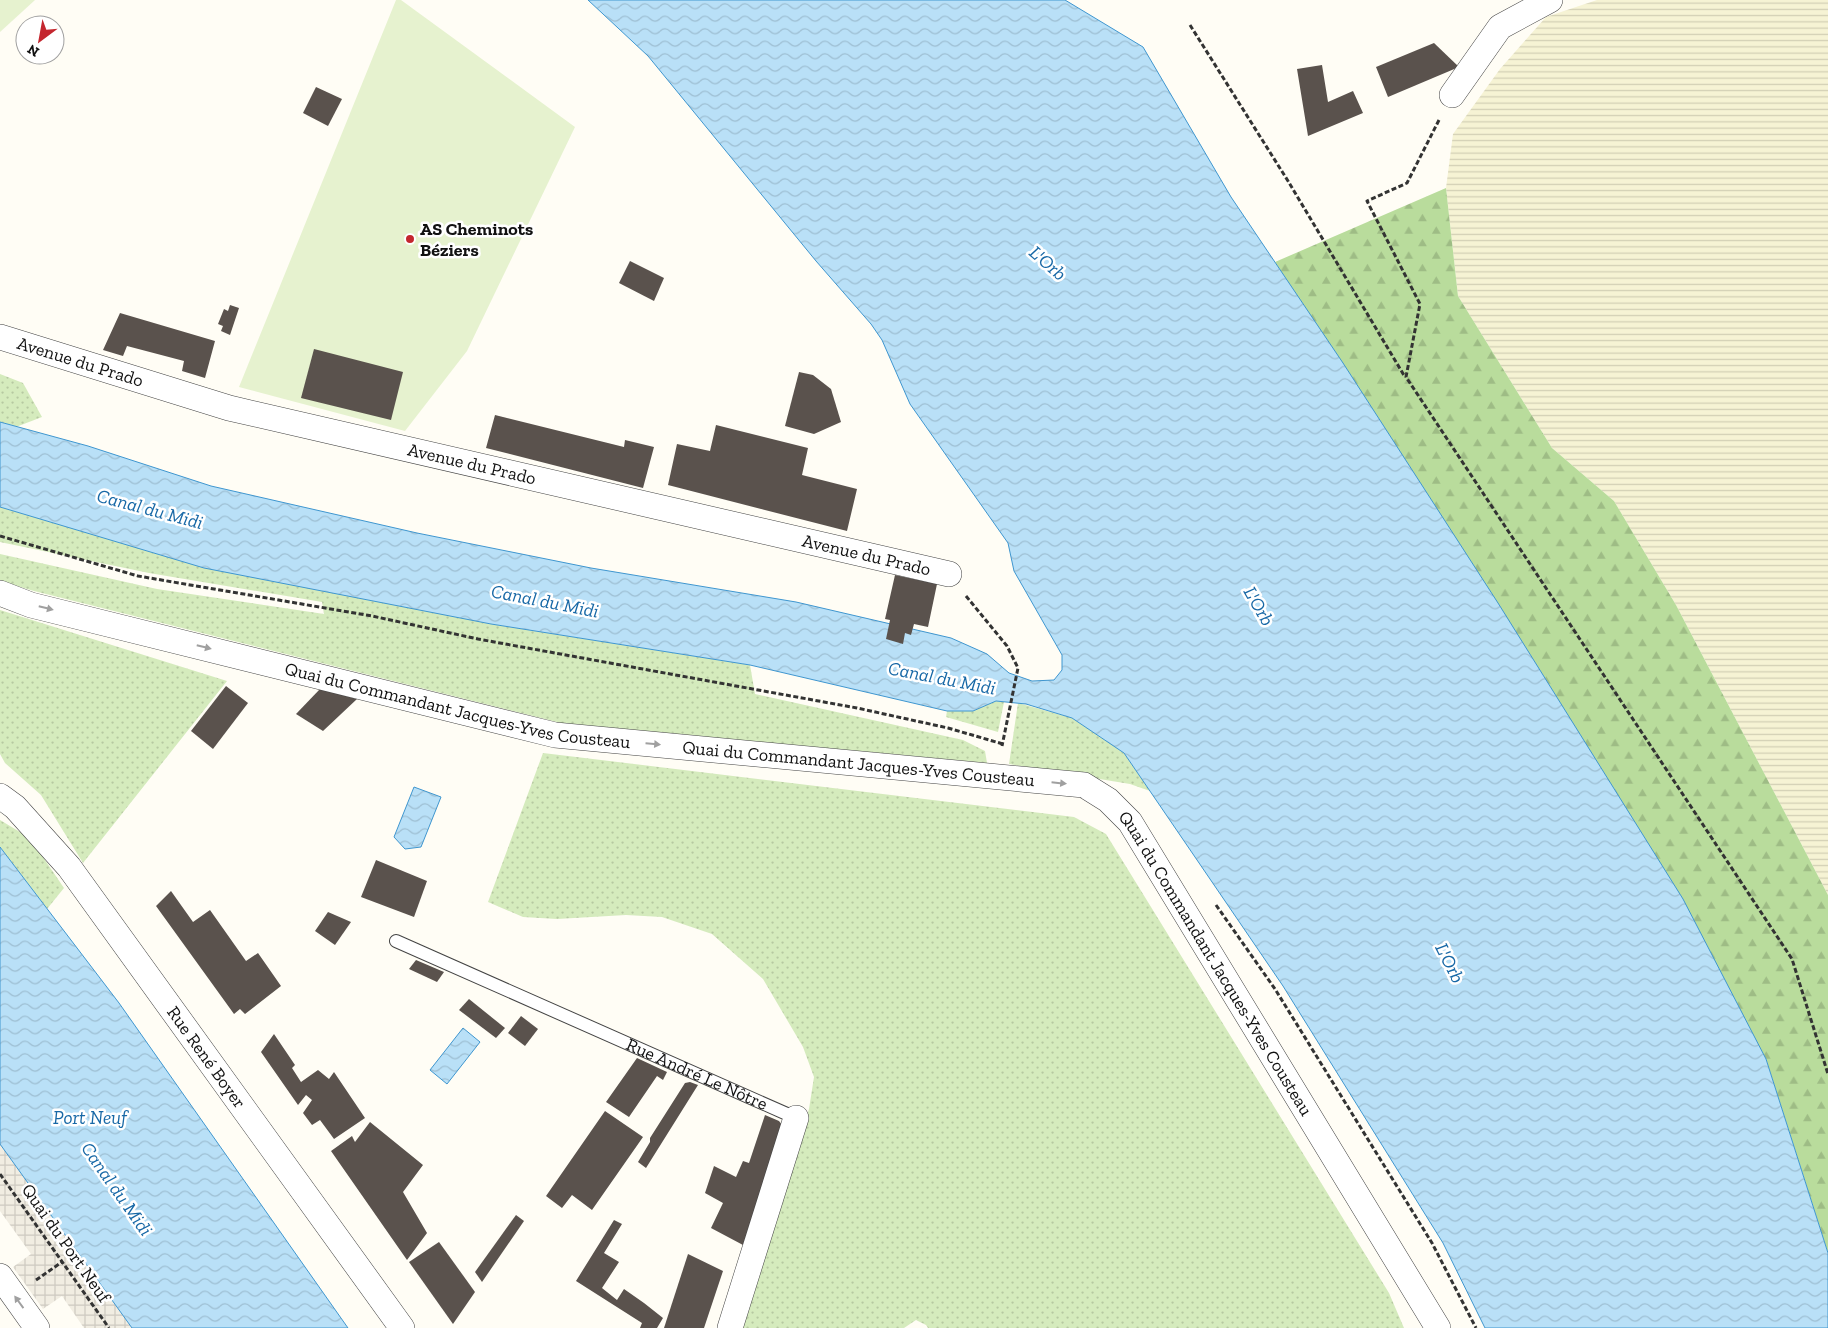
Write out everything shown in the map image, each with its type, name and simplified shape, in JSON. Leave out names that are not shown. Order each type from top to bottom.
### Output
[{"type":"street","points":[[1452,94],[1500,27],[1550,0]]},
{"type":"street","name":"Avenue du Prado","points":[[0,337],[229,408],[949,574]]},
{"type":"street","name":"Quai du Commandant Jacques-Yves Cousteau","points":[[0,594],[31,605],[555,735],[1084,785],[1108,800],[1130,822],[1438,1328]]},
{"type":"street","name":"Rue René Boyer","points":[[0,796],[15,807],[69,867],[402,1328]]},
{"type":"street","name":"Rue André Le Nôtre","points":[[730,1328],[796,1118]]},
{"type":"street","points":[[0,1276],[37,1328]]},
{"type":"lane","name":"Rue André Le Nôtre","points":[[396,941],[796,1118]]},
{"type":"path","points":[[1190,25],[1288,181],[1406,377],[1792,959],[1828,1074]]},
{"type":"path","points":[[1406,377],[1420,304],[1367,201],[1407,183],[1452,94]]},
{"type":"path","points":[[0,536],[138,576],[372,616],[478,639],[857,708],[948,728],[1003,744]]},
{"type":"path","points":[[949,574],[1007,646],[1018,668],[1006,727]]},
{"type":"path","points":[[1214,901],[1275,989],[1432,1243],[1476,1328]]},
{"type":"path","name":"Quai du Port Neuf","points":[[0,1174],[108,1328]]},
{"type":"path","points":[[34,1282],[62,1262]]},
{"type":"shaded area","points":[[1597,0],[1828,0],[1828,895],[1676,605],[1614,501],[1552,448],[1458,296],[1446,188],[1453,134],[1500,69],[1546,17]]},
{"type":"shaded area","points":[[0,1144],[132,1328],[84,1328],[62,1296],[43,1309],[13,1267],[31,1254],[0,1211]]},
{"type":"green space","points":[[0,0],[35,0],[19,15],[15,15],[15,18],[0,32]]},
{"type":"green space","name":"AS Cheminots Béziers","points":[[396,0],[401,0],[575,127],[467,351],[405,431],[239,387]]},
{"type":"green space","points":[[1446,188],[1458,296],[1552,448],[1614,501],[1676,605],[1828,895],[1828,1253],[1766,1059],[1275,262]]},
{"type":"green space","points":[[0,374],[23,383],[42,417],[16,427],[0,422]]},
{"type":"green space","points":[[0,507],[45,520],[491,624],[750,665],[755,694],[963,740],[985,751],[987,763],[565,724],[34,591],[0,581],[0,554],[157,589],[324,614],[322,602],[149,573],[0,542]]},
{"type":"green space","points":[[0,610],[227,681],[83,863],[41,795],[5,763],[0,754]]},
{"type":"green space","points":[[996,701],[1004,702],[998,732],[946,717],[947,711],[973,711]]},
{"type":"green space","points":[[1018,703],[1072,718],[1124,753],[1150,791],[1130,784],[1009,764]]},
{"type":"green space","points":[[543,753],[1074,817],[1106,834],[1389,1293],[1404,1328],[928,1328],[916,1320],[904,1328],[738,1328],[809,1109],[814,1077],[803,1047],[763,979],[712,934],[662,917],[626,915],[557,919],[523,917],[488,902]]},
{"type":"green space","points":[[0,820],[30,838],[64,888],[47,909],[0,847]]},
{"type":"water","points":[[588,0],[1065,0],[1143,47],[1231,197],[1343,363],[1498,603],[1683,899],[1766,1059],[1828,1253],[1828,1328],[1485,1328],[1443,1243],[1283,986],[1124,753],[1072,718],[1026,704],[996,701],[973,711],[947,711],[750,665],[491,624],[204,568],[0,507],[0,422],[88,446],[211,486],[417,533],[591,568],[796,602],[951,638],[987,654],[1009,673],[1032,681],[1054,680],[1062,670],[1062,655],[1014,571],[1008,543],[910,404],[882,340],[871,324],[816,261],[648,56]]},
{"type":"water","points":[[414,787],[441,797],[421,847],[405,849],[394,837]]},
{"type":"water","name":"Port Neuf","points":[[0,847],[119,1003],[348,1328],[132,1328],[0,1144]]},
{"type":"water","points":[[463,1028],[480,1042],[447,1084],[430,1070]]},
{"type":"building","points":[[1434,43],[1459,67],[1388,97],[1376,67]]},
{"type":"building","points":[[1322,65],[1328,102],[1353,91],[1363,113],[1308,136],[1297,69]]},
{"type":"building","points":[[316,87],[342,99],[328,126],[303,113]]},
{"type":"building","points":[[630,261],[664,278],[654,301],[619,283]]},
{"type":"building","points":[[230,305],[239,308],[230,335],[221,331],[223,326],[218,324],[224,309],[228,311]]},
{"type":"building","points":[[120,313],[215,341],[205,378],[182,371],[184,361],[127,346],[123,356],[103,350]]},
{"type":"building","points":[[314,349],[403,372],[391,420],[301,398]]},
{"type":"building","points":[[799,372],[813,375],[831,389],[841,422],[814,434],[785,426]]},
{"type":"building","points":[[495,415],[624,447],[625,440],[654,447],[643,488],[486,448]]},
{"type":"building","points":[[716,425],[808,448],[802,475],[857,489],[847,531],[668,485],[677,444],[710,451]]},
{"type":"building","points":[[895,575],[937,584],[928,627],[914,624],[911,635],[905,633],[903,644],[886,639],[890,620],[885,619]]},
{"type":"building","points":[[226,686],[248,703],[213,749],[191,731]]},
{"type":"building","points":[[320,689],[357,699],[323,731],[296,714]]},
{"type":"building","points":[[376,860],[427,881],[414,917],[361,897]]},
{"type":"building","points":[[171,891],[193,922],[210,910],[246,961],[258,953],[281,986],[245,1014],[240,1009],[234,1014],[156,906]]},
{"type":"building","points":[[328,912],[351,922],[335,945],[315,931]]},
{"type":"building","points":[[416,960],[444,972],[437,982],[409,969]]},
{"type":"building","points":[[469,999],[505,1028],[496,1038],[459,1010]]},
{"type":"building","points":[[521,1016],[538,1029],[525,1046],[508,1033]]},
{"type":"building","points":[[274,1034],[295,1065],[292,1068],[301,1082],[318,1070],[329,1079],[334,1072],[365,1118],[334,1139],[320,1120],[312,1125],[303,1113],[312,1100],[306,1095],[298,1105],[261,1052]]},
{"type":"building","points":[[637,1058],[667,1072],[663,1080],[657,1076],[629,1117],[606,1102]]},
{"type":"building","points":[[690,1082],[698,1085],[646,1168],[638,1162],[650,1142],[650,1138],[685,1083]]},
{"type":"building","points":[[605,1111],[643,1137],[592,1210],[572,1195],[562,1208],[546,1196]]},
{"type":"building","points":[[765,1115],[779,1121],[782,1125],[743,1245],[711,1228],[723,1203],[705,1193],[714,1166],[736,1177],[743,1161],[749,1163]]},
{"type":"building","points":[[370,1122],[423,1165],[403,1192],[427,1233],[407,1260],[331,1151],[352,1136],[355,1142]]},
{"type":"building","points":[[516,1215],[524,1221],[482,1282],[475,1272]]},
{"type":"building","points":[[614,1220],[622,1224],[604,1253],[619,1262],[602,1288],[617,1300],[624,1289],[644,1303],[663,1318],[657,1328],[640,1328],[642,1323],[576,1281]]},
{"type":"building","points":[[439,1242],[475,1292],[453,1324],[409,1262]]},
{"type":"building","points":[[688,1254],[723,1271],[704,1328],[664,1328]]},
{"type":"place","name":"AS Cheminots Béziers","points":[[410,239]]},
{"type":"water label","name":"L'Orb","points":[[1048,263]]},
{"type":"water label","name":"Canal du Midi","points":[[150,509]]},
{"type":"water label","name":"Canal du Midi","points":[[545,601]]},
{"type":"water label","name":"L'Orb","points":[[1259,606]]},
{"type":"water label","name":"Canal du Midi","points":[[942,678]]},
{"type":"water label","name":"L'Orb","points":[[1450,963]]},
{"type":"water label","name":"Canal du Midi","points":[[117,1189]]}]
